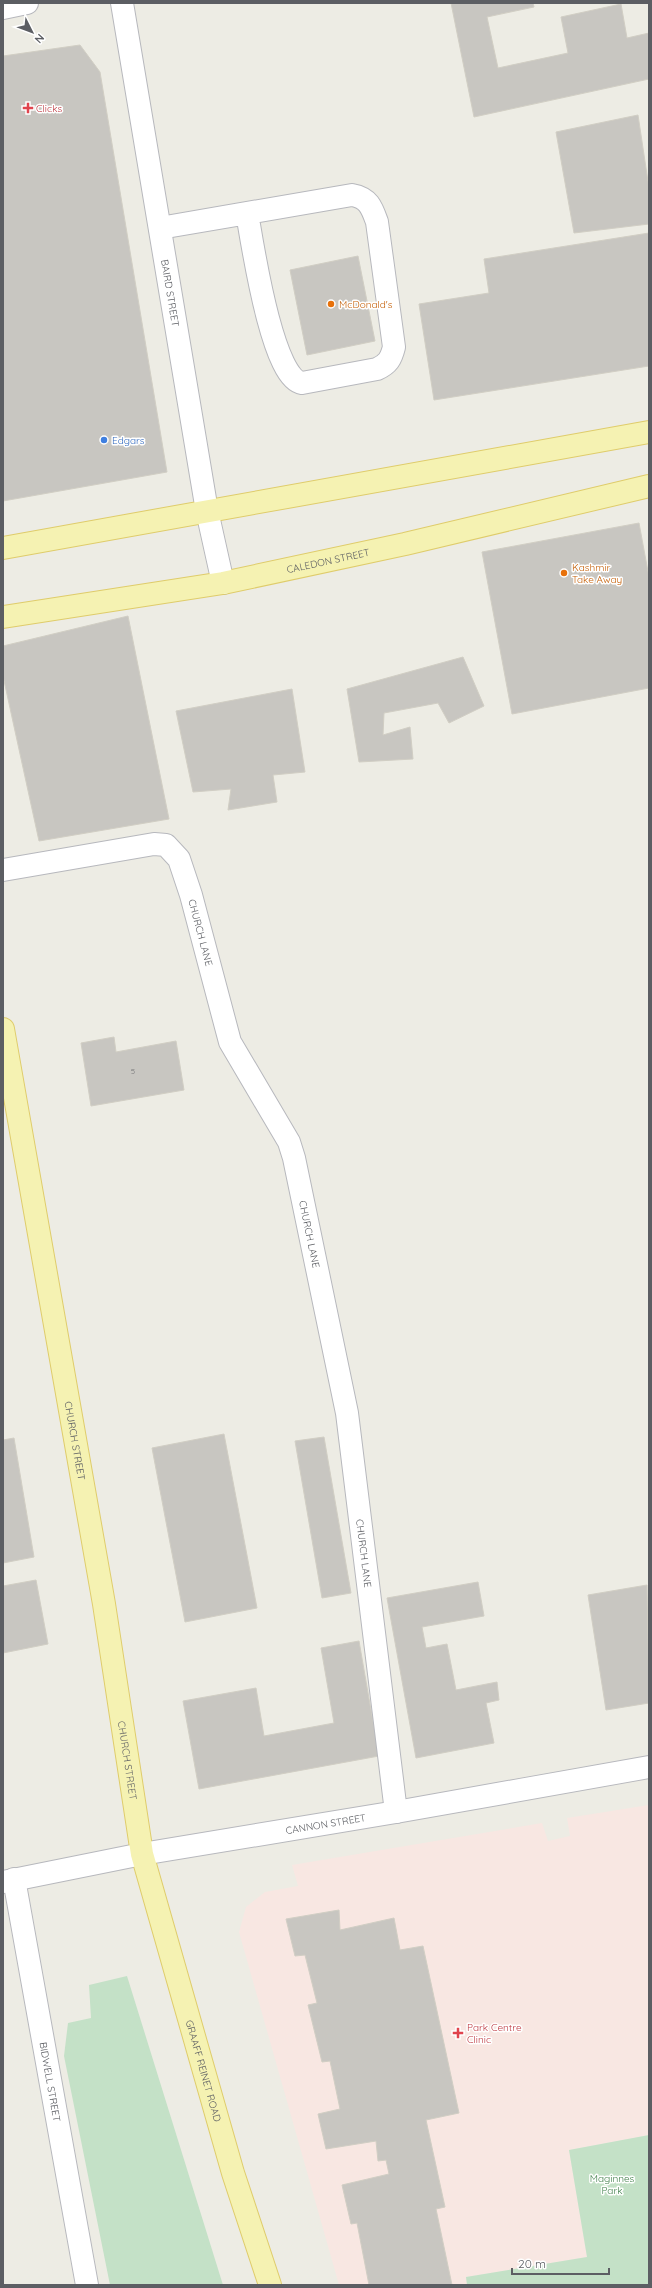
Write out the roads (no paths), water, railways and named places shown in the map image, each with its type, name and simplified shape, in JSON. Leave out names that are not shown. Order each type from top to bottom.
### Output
[{"type":"main road","points":[[3,548],[649,432]]},
{"type":"main road","name":"CALEDON STREET","points":[[3,617],[223,583],[405,544],[649,486]]},
{"type":"main road","name":"CHURCH STREET","points":[[3,1029],[103,1596],[142,1854]]},
{"type":"main road","name":"GRAAFF REINET ROAD","points":[[142,1854],[233,2173],[270,2285]]},
{"type":"street","points":[[3,8],[27,3]]},
{"type":"street","name":"BAIRD STREET","points":[[122,3],[207,511],[223,583]]},
{"type":"street","points":[[160,228],[246,213],[352,195],[366,200],[371,205],[377,222],[394,347],[391,358],[387,364],[377,369],[302,383],[293,379],[287,372],[280,356],[261,294],[246,213]]},
{"type":"street","name":"CHURCH LANE","points":[[3,870],[154,844],[166,845],[179,859],[191,895],[230,1042],[289,1142],[294,1158],[347,1413],[396,1812]]},
{"type":"street","name":"CANNON STREET","points":[[9,1880],[142,1854],[396,1812],[649,1767]]},
{"type":"street","name":"BIDWELL STREET","points":[[9,1880],[87,2285]]},
{"type":"place","name":"Clicks","points":[[28,108]]},
{"type":"place","name":"McDonald's","points":[[331,304]]},
{"type":"place","name":"Edgars","points":[[104,440]]},
{"type":"place","name":"Kashmir Take Away","points":[[564,573]]},
{"type":"place","name":"Park Centre Clinic","points":[[458,2033]]},
{"type":"park label","name":"Maginnes Park","points":[[612,2184]]}]
